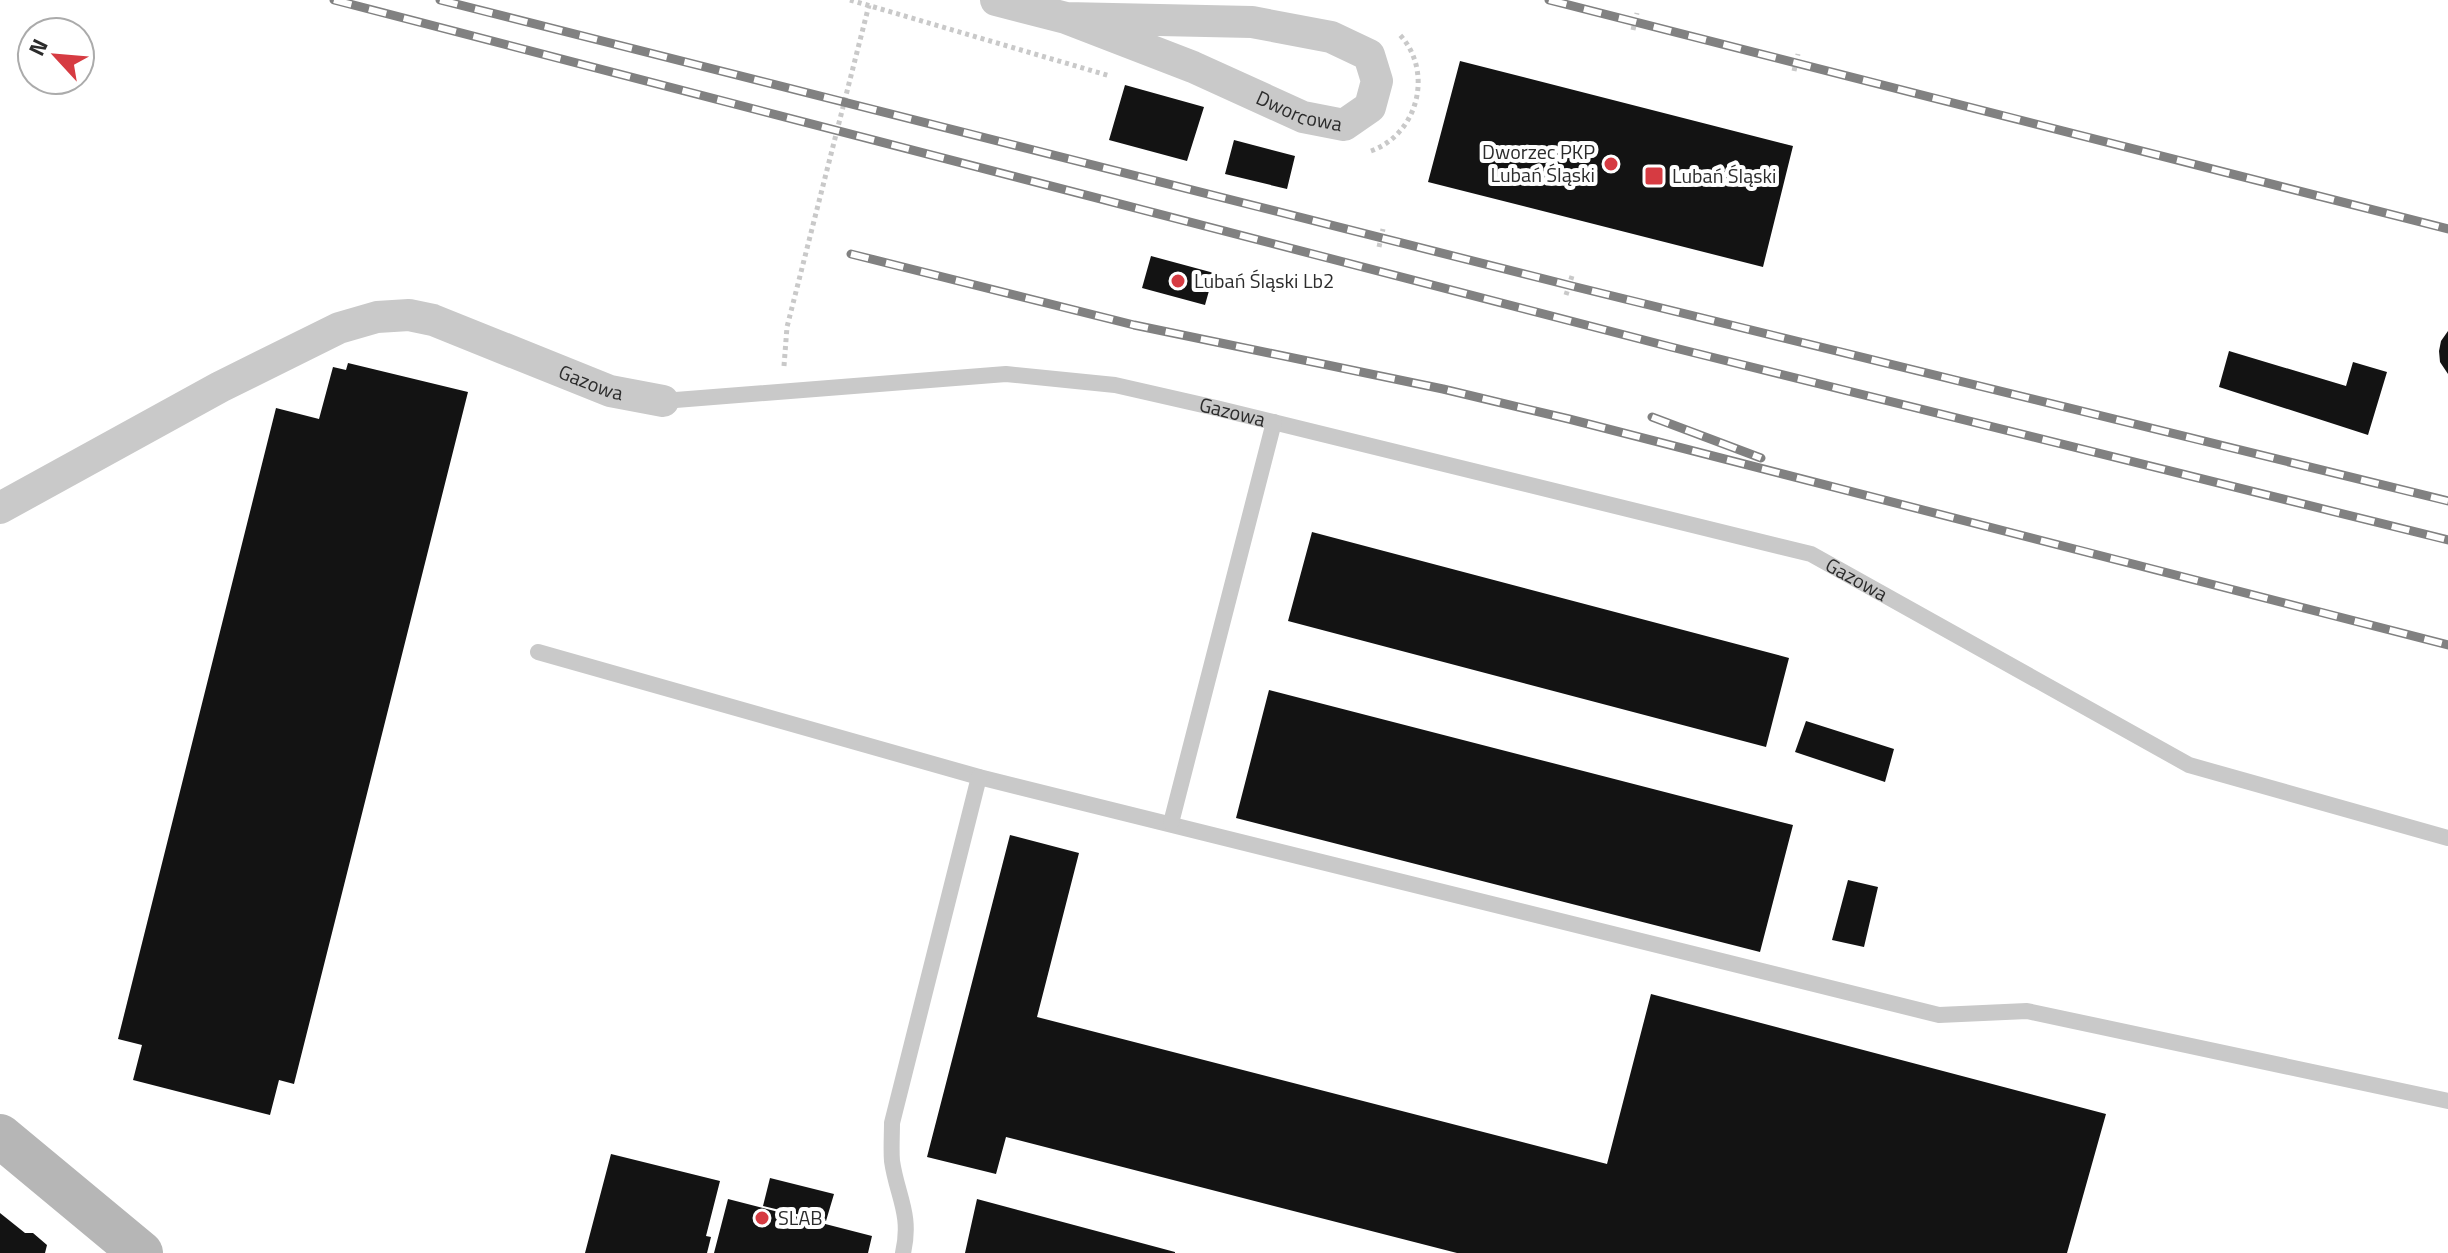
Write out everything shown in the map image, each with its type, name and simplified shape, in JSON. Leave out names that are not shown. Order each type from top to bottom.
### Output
[{"type":"main road","points":[[0,1136],[141,1253]]},
{"type":"street","name":"Dworcowa","points":[[996,0],[1066,18],[1193,67],[1303,117],[1344,125],[1370,107],[1377,81],[1369,55],[1331,37],[1252,22],[1066,18]]},
{"type":"street","name":"Gazowa","points":[[0,508],[220,387],[339,328],[377,317],[409,315],[433,320],[610,391],[663,401]]},
{"type":"lane","name":"Gazowa","points":[[663,401],[1006,374],[1115,385],[1274,422],[1811,554],[2189,765],[2448,838]]},
{"type":"lane","points":[[1171,823],[1274,422]]},
{"type":"lane","points":[[538,652],[979,777],[1939,1015],[2027,1011],[2448,1101]]},
{"type":"lane","points":[[903,1253],[906,1208],[892,1161],[892,1123],[979,777]]},
{"type":"path","points":[[781,392],[787,327],[869,5]]},
{"type":"path","points":[[1633,30],[1637,13]]},
{"type":"path","points":[[1794,71],[1798,54]]},
{"type":"path","points":[[1379,247],[1383,229]]},
{"type":"path","points":[[1566,295],[1572,276]]},
{"type":"building","name":"Dworzec PKP Lubań Śląski","points":[[1460,61],[1793,146],[1763,267],[1428,182]]},
{"type":"building","points":[[1125,85],[1204,107],[1187,161],[1109,140]]},
{"type":"building","points":[[1234,140],[1295,156],[1287,189],[1225,174]]},
{"type":"building","name":"Lubań Śląski Lb2","points":[[1151,256],[1214,273],[1205,305],[1142,288]]},
{"type":"building","points":[[2448,331],[2448,374],[2440,362],[2439,351]]},
{"type":"building","points":[[2229,351],[2346,386],[2353,362],[2387,372],[2368,435],[2219,387]]},
{"type":"building","points":[[348,363],[468,392],[294,1084],[279,1080],[270,1115],[133,1080],[142,1045],[118,1039],[276,408],[319,419],[333,367],[346,370]]},
{"type":"building","points":[[1312,532],[1789,658],[1766,747],[1288,621]]},
{"type":"building","points":[[1269,690],[1793,825],[1760,952],[1236,818]]},
{"type":"building","points":[[1806,721],[1894,749],[1885,782],[1795,752]]},
{"type":"building","points":[[1010,835],[1079,853],[1037,1017],[1607,1164],[1651,994],[2106,1114],[2067,1253],[1457,1253],[1006,1137],[996,1174],[927,1157]]},
{"type":"building","points":[[1848,880],[1878,887],[1864,947],[1832,940]]},
{"type":"building","points":[[611,1154],[720,1181],[706,1236],[711,1237],[707,1253],[585,1253]]},
{"type":"building","points":[[770,1178],[834,1194],[826,1221],[763,1206]]},
{"type":"building","name":"SLAB","points":[[728,1199],[872,1236],[868,1253],[714,1253]]},
{"type":"building","points":[[977,1199],[1175,1252],[1175,1253],[965,1253]]},
{"type":"building","points":[[0,1213],[25,1233],[33,1233],[47,1245],[45,1253],[0,1253]]},
{"type":"railway","points":[[334,0],[1671,347],[2448,540]]},
{"type":"railway","points":[[440,0],[1576,287],[2448,501]]},
{"type":"railway","points":[[1549,0],[2448,229]]},
{"type":"railway","points":[[851,254],[1134,325],[1443,389],[1569,419],[2448,645]]},
{"type":"railway","points":[[1652,417],[1761,458]]},
{"type":"place","name":"Dworzec PKP Lubań Śląski","points":[[1611,164]]},
{"type":"place","name":"Lubań Śląski","points":[[1654,176]]},
{"type":"place","name":"Lubań Śląski Lb2","points":[[1178,281]]},
{"type":"place","name":"SLAB","points":[[762,1218]]}]
